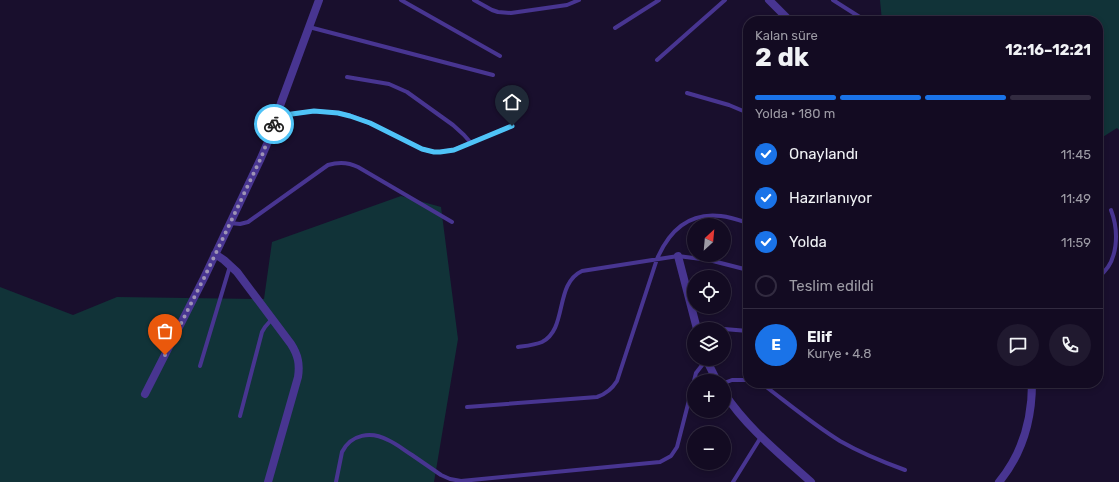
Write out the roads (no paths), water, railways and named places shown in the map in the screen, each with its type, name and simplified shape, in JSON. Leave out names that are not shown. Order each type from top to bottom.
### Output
[{"type":"street","points":[[145,394],[261,158],[319,0]]},
{"type":"street","points":[[768,0],[785,16]]},
{"type":"street","points":[[215,254],[236,272],[294,350],[299,361],[299,371],[268,482]]},
{"type":"street","points":[[678,256],[695,322]]},
{"type":"street","points":[[999,482],[1013,462],[1026,434],[1031,410],[1032,388]]},
{"type":"street","points":[[731,403],[739,414],[761,437],[811,482]]},
{"type":"lane","points":[[400,0],[500,56]]},
{"type":"lane","points":[[474,0],[492,10],[512,13],[567,4],[579,0]]},
{"type":"lane","points":[[615,28],[659,0]]},
{"type":"lane","points":[[657,60],[725,0]]},
{"type":"lane","points":[[833,0],[858,16]]},
{"type":"lane","points":[[309,27],[493,75]]},
{"type":"lane","points":[[347,77],[389,84],[407,92],[453,125],[471,143]]},
{"type":"lane","points":[[687,93],[729,105],[743,111]]},
{"type":"lane","points":[[277,116],[314,111],[344,114],[370,123],[422,149],[434,152],[447,152],[512,126]]},
{"type":"lane","points":[[230,222],[240,224],[248,222],[328,165],[338,163],[348,163],[358,167],[452,222]]},
{"type":"lane","points":[[1103,273],[1111,264],[1118,239],[1118,227],[1111,210]]},
{"type":"lane","points":[[467,407],[597,397],[608,392],[617,381],[657,259],[661,250],[672,234],[687,221],[700,216],[714,215],[743,222]]},
{"type":"lane","points":[[518,347],[541,342],[552,333],[568,283],[577,273],[587,270],[678,256],[709,260],[743,269]]},
{"type":"lane","points":[[200,366],[230,266]]},
{"type":"lane","points":[[240,416],[262,332],[265,326],[272,319]]},
{"type":"lane","points":[[731,330],[743,331]]},
{"type":"lane","points":[[336,482],[344,447],[351,440],[363,435],[387,439],[441,475],[450,479],[461,481],[664,461],[671,456],[677,447],[694,378],[701,366]]},
{"type":"lane","points":[[731,380],[743,380]]},
{"type":"lane","points":[[768,388],[840,441],[872,457],[905,470]]},
{"type":"lane","points":[[733,482],[761,437]]}]
